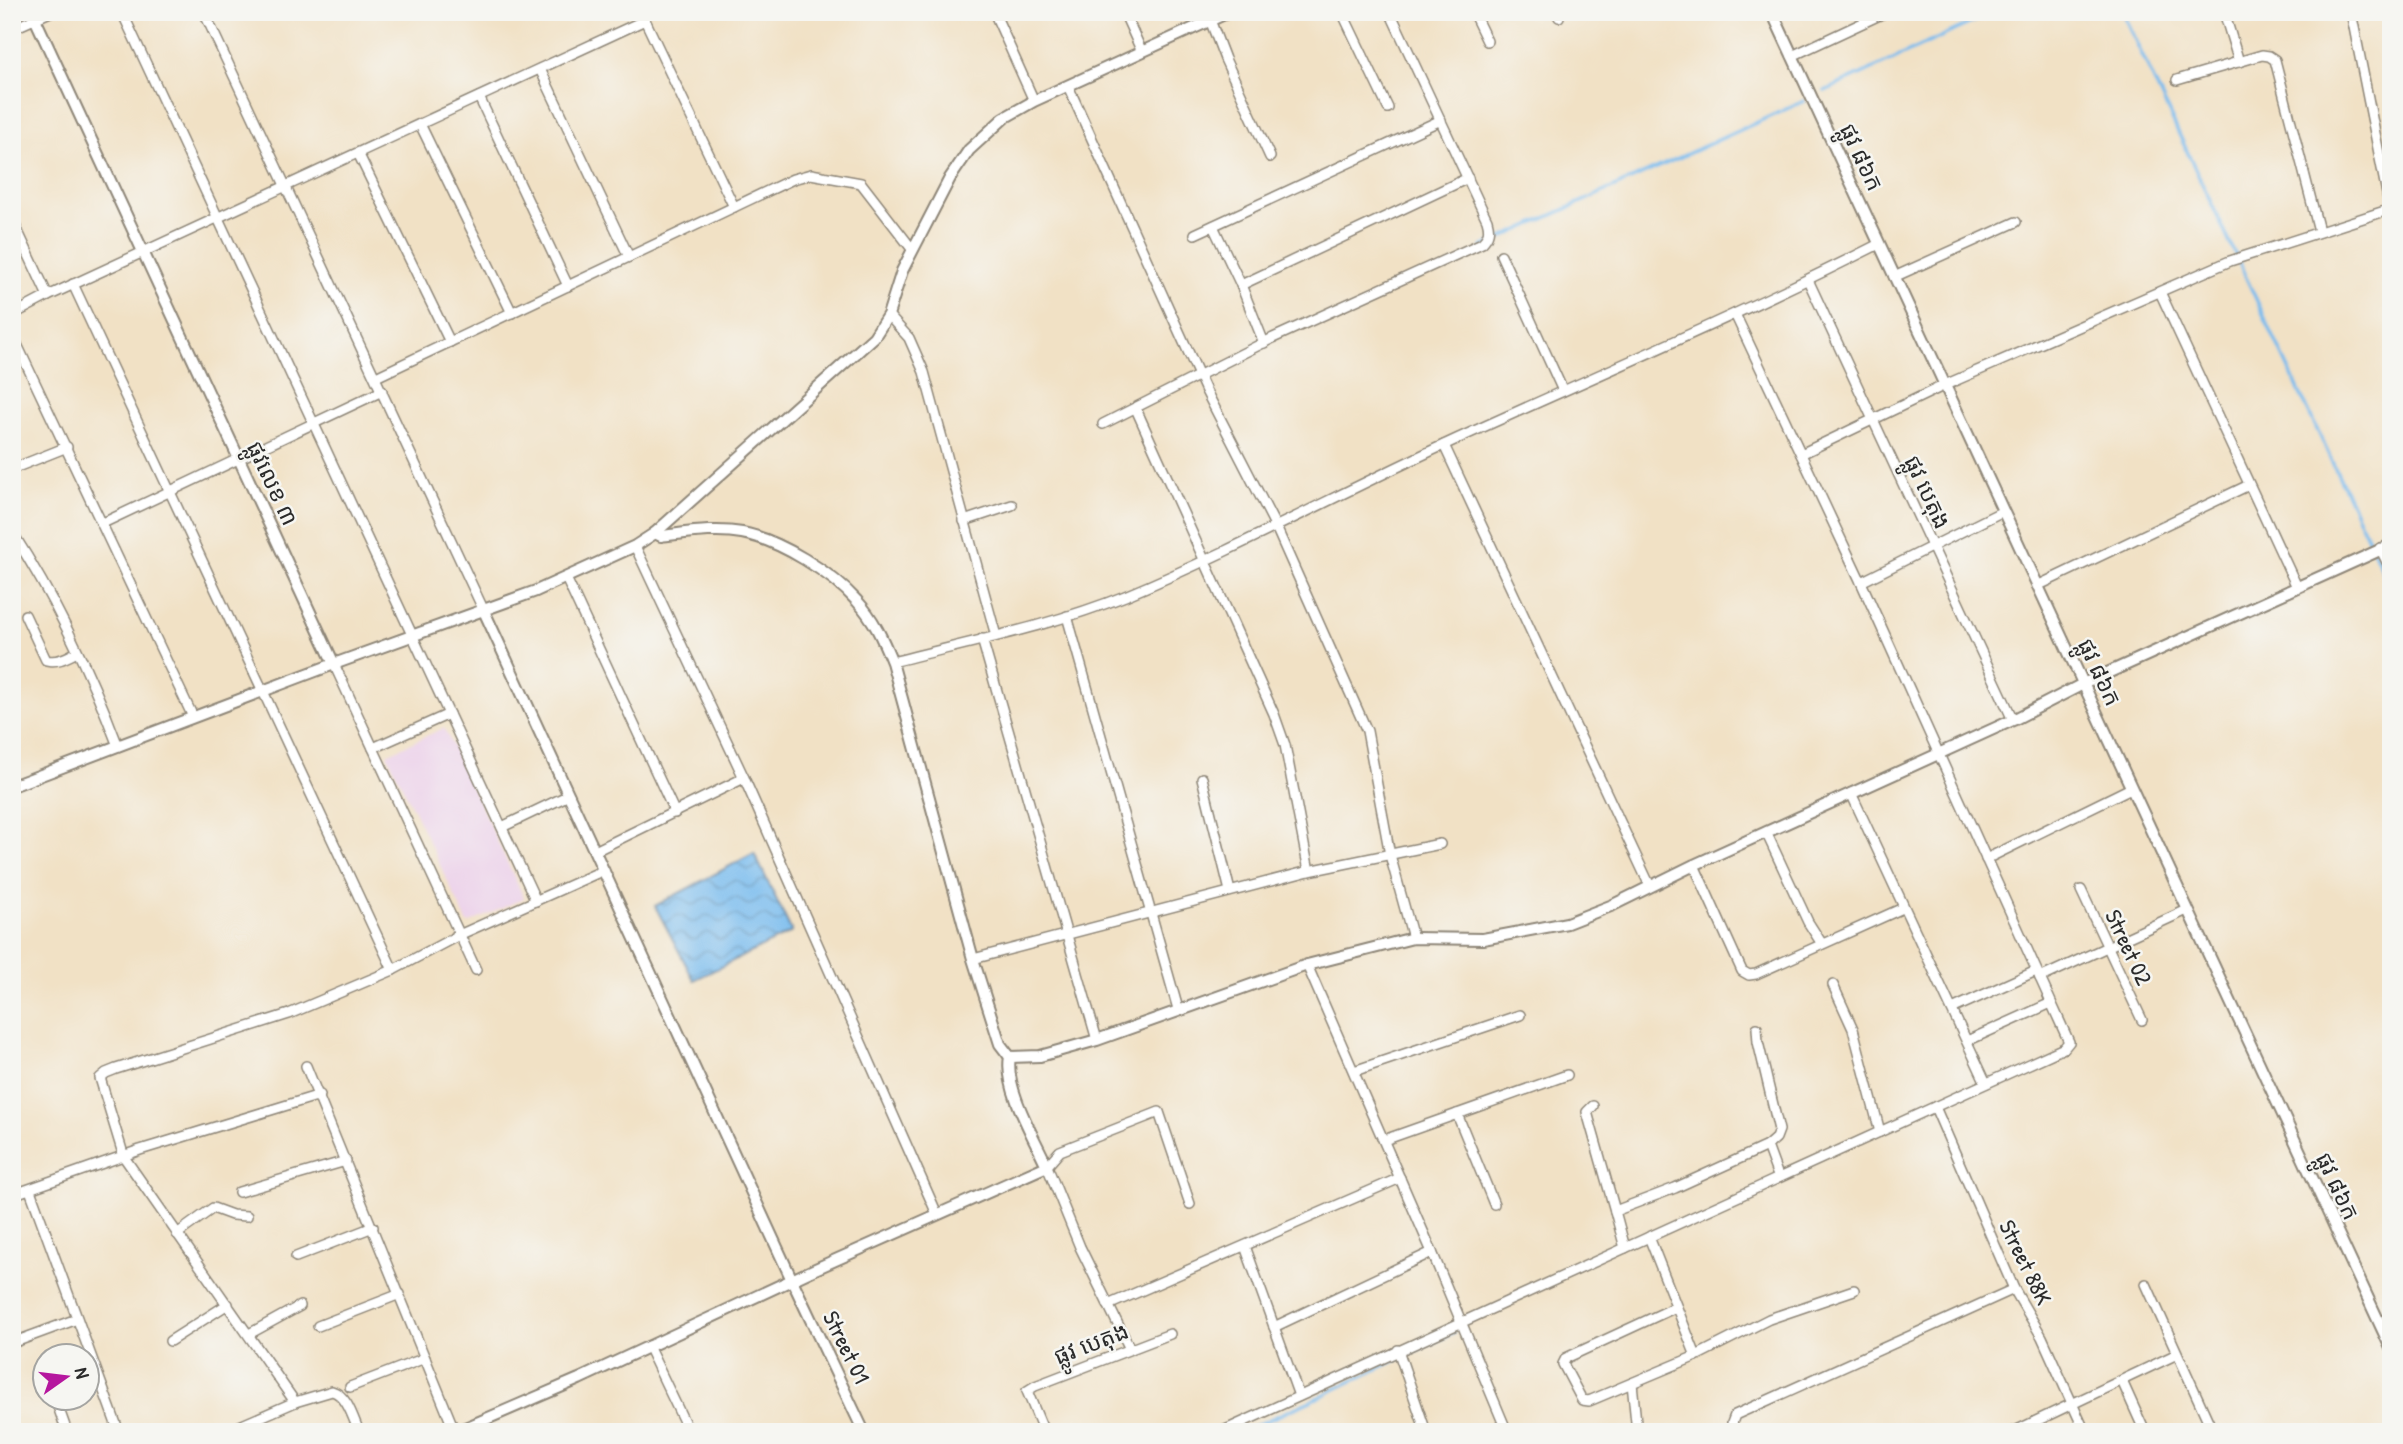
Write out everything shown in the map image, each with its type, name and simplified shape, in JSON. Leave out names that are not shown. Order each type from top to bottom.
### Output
[{"type":"street","points":[[12,29],[34,15],[50,12]]},
{"type":"street","points":[[122,12],[536,901]]},
{"type":"street","points":[[204,12],[484,611]]},
{"type":"street","points":[[994,12],[1034,101]]},
{"type":"street","points":[[1124,12],[1142,52]]},
{"type":"street","points":[[13,783],[484,611],[566,578],[635,546],[655,533],[874,337],[888,315],[912,249],[950,178],[969,150],[1004,118],[1034,101],[1142,52],[1209,16],[1229,12]]},
{"type":"street","points":[[1342,12],[1388,108]]},
{"type":"street","points":[[1103,424],[1264,343],[1482,243],[1489,234],[1488,220],[1390,12]]},
{"type":"street","points":[[1474,12],[1487,41]]},
{"type":"street","name":"ផ្លូវ ៨៦ក","points":[[1772,12],[2391,1348]]},
{"type":"street","points":[[1792,56],[1886,12]]},
{"type":"street","points":[[2224,12],[2239,62]]},
{"type":"street","points":[[1801,454],[1945,385],[2230,261],[2390,209],[2351,12]]},
{"type":"street","name":"ផ្លូវលេខ ៣","points":[[34,15],[476,971]]},
{"type":"street","points":[[1209,16],[1225,59],[1270,157]]},
{"type":"street","points":[[12,314],[645,20],[734,207]]},
{"type":"street","points":[[2177,79],[2262,55],[2275,60],[2319,231]]},
{"type":"street","points":[[540,69],[629,257]]},
{"type":"street","points":[[1068,86],[1200,376],[1276,527],[1367,731],[1390,855],[1413,938]]},
{"type":"street","points":[[479,97],[568,286]]},
{"type":"street","points":[[1195,234],[1441,120]]},
{"type":"street","points":[[420,124],[512,313]]},
{"type":"street","points":[[358,153],[450,342]]},
{"type":"street","points":[[376,377],[793,179],[811,174],[861,183],[912,249]]},
{"type":"street","points":[[1241,285],[1468,178]]},
{"type":"street","points":[[12,219],[48,296]]},
{"type":"street","points":[[1894,277],[2016,222]]},
{"type":"street","points":[[1213,226],[1264,343]]},
{"type":"street","points":[[892,662],[1068,616],[1124,596],[1276,527],[1444,445],[1808,280],[1879,244]]},
{"type":"street","points":[[1501,255],[1563,391]]},
{"type":"street","name":"ផ្លូវ បេតុង","points":[[1808,280],[2013,720]]},
{"type":"street","points":[[73,284],[393,970]]},
{"type":"street","points":[[2160,292],[2297,587]]},
{"type":"street","points":[[1221,1432],[1299,1396],[1399,1356],[1461,1320],[1935,1107],[2064,1048],[2069,1042],[1861,582],[1735,314]]},
{"type":"street","points":[[888,315],[909,338],[924,372],[996,636]]},
{"type":"street","points":[[12,334],[194,717]]},
{"type":"street","points":[[103,523],[382,391]]},
{"type":"street","points":[[1136,409],[1274,714],[1285,745],[1309,871]]},
{"type":"street","points":[[1444,445],[1650,886]]},
{"type":"street","points":[[12,469],[67,447]]},
{"type":"street","points":[[2038,586],[2249,485]]},
{"type":"street","points":[[964,521],[1012,505]]},
{"type":"street","points":[[1861,582],[2003,511]]},
{"type":"street","points":[[655,533],[661,536],[703,531],[743,533],[789,552],[825,574],[857,601],[880,633],[892,662],[973,959],[1000,1044],[1010,1057]]},
{"type":"street","points":[[12,532],[34,566],[77,652],[118,746]]},
{"type":"street","points":[[635,546],[744,778],[937,1214]]},
{"type":"street","points":[[1010,1057],[1040,1056],[1097,1040],[1307,965],[1413,938],[1483,939],[1567,923],[1613,905],[1694,865],[2013,720],[2083,684],[2379,549],[2391,570]]},
{"type":"street","points":[[566,578],[675,813]]},
{"type":"street","name":"Street 01","points":[[484,611],[864,1432]]},
{"type":"street","points":[[25,615],[46,660],[53,662],[77,652]]},
{"type":"street","points":[[1068,616],[1178,1009]]},
{"type":"street","points":[[982,639],[1097,1040]]},
{"type":"street","points":[[373,748],[449,714]]},
{"type":"street","points":[[595,852],[744,778]]},
{"type":"street","points":[[1202,778],[1230,891]]},
{"type":"street","points":[[1986,859],[2131,788]]},
{"type":"street","points":[[1851,793],[1986,1083]]},
{"type":"street","points":[[502,827],[569,795]]},
{"type":"street","points":[[1766,832],[1808,922],[1822,944]]},
{"type":"street","points":[[973,959],[1309,871],[1440,844]]},
{"type":"street","points":[[1694,865],[1742,971],[1749,975],[1903,908]]},
{"type":"street","points":[[295,1402],[124,1157],[100,1078],[106,1073],[289,1014],[393,970],[459,935],[604,870]]},
{"type":"street","name":"Street 02","points":[[2081,890],[2142,1020]]},
{"type":"street","points":[[1952,1009],[2107,946],[2187,910]]},
{"type":"street","points":[[1307,965],[1507,1432]]},
{"type":"street","points":[[1833,985],[1853,1029],[1880,1132]]},
{"type":"street","points":[[1967,1041],[2051,1003]]},
{"type":"street","points":[[1354,1070],[1521,1015]]},
{"type":"street","points":[[1615,1211],[1675,1188],[1767,1146],[1776,1138],[1779,1130],[1757,1028]]},
{"type":"street","points":[[1010,1057],[1007,1069],[1016,1097],[1080,1247],[1130,1349]]},
{"type":"street","points":[[306,1066],[455,1432],[471,1429],[792,1280],[1047,1166],[1060,1151],[1159,1112],[1190,1203]]},
{"type":"street","points":[[1384,1140],[1567,1074]]},
{"type":"street","points":[[12,1195],[140,1150],[320,1095]]},
{"type":"street","points":[[1593,1106],[1587,1112],[1590,1128],[1625,1248]]},
{"type":"street","name":"Street 88K","points":[[1935,1107],[2014,1289],[2042,1337],[2085,1432]]},
{"type":"street","points":[[1457,1115],[1494,1204]]},
{"type":"street","points":[[1767,1146],[1778,1176]]},
{"type":"street","points":[[239,1192],[346,1161]]},
{"type":"street","points":[[1108,1306],[1400,1178]]},
{"type":"street","points":[[30,1190],[119,1432]]},
{"type":"street","points":[[177,1234],[213,1208],[232,1215],[247,1216]]},
{"type":"street","points":[[296,1257],[373,1227]]},
{"type":"street","points":[[1649,1237],[1696,1356]]},
{"type":"street","points":[[1245,1246],[1299,1396]]},
{"type":"street","points":[[1274,1327],[1432,1252]]},
{"type":"street","points":[[2146,1284],[2213,1432]]},
{"type":"street","points":[[1735,1432],[1732,1423],[1735,1415],[2014,1289]]},
{"type":"street","points":[[1676,1307],[1566,1358],[1563,1364],[1582,1400],[1589,1401],[1696,1356],[1769,1319],[1854,1290]]},
{"type":"street","points":[[318,1326],[400,1294]]},
{"type":"street","points":[[170,1341],[228,1304]]},
{"type":"street","points":[[249,1334],[300,1306]]},
{"type":"street","points":[[12,1343],[77,1319]]},
{"type":"street","name":"ផ្លូវ បេតុង","points":[[1044,1432],[1027,1391],[1170,1334]]},
{"type":"street","points":[[648,1346],[689,1432]]},
{"type":"street","points":[[2013,1432],[2177,1354]]},
{"type":"street","points":[[1399,1356],[1426,1432]]},
{"type":"street","points":[[350,1387],[425,1358]]},
{"type":"street","points":[[2122,1381],[2145,1432]]},
{"type":"street","points":[[1632,1383],[1637,1432]]},
{"type":"street","points":[[226,1432],[326,1391],[338,1392],[343,1398],[359,1432]]},
{"type":"street","points":[[60,1412],[67,1432]]},
{"type":"shaded area","points":[[444,728],[524,898],[468,924],[387,754]]},
{"type":"water","points":[[754,853],[792,932],[694,980],[655,906]]},
{"type":"waterway","points":[[1825,91],[1994,12]]},
{"type":"waterway","points":[[2122,12],[2391,588]]},
{"type":"waterway","points":[[1482,247],[1804,101]]},
{"type":"waterway","points":[[1241,1432],[1454,1332]]}]
